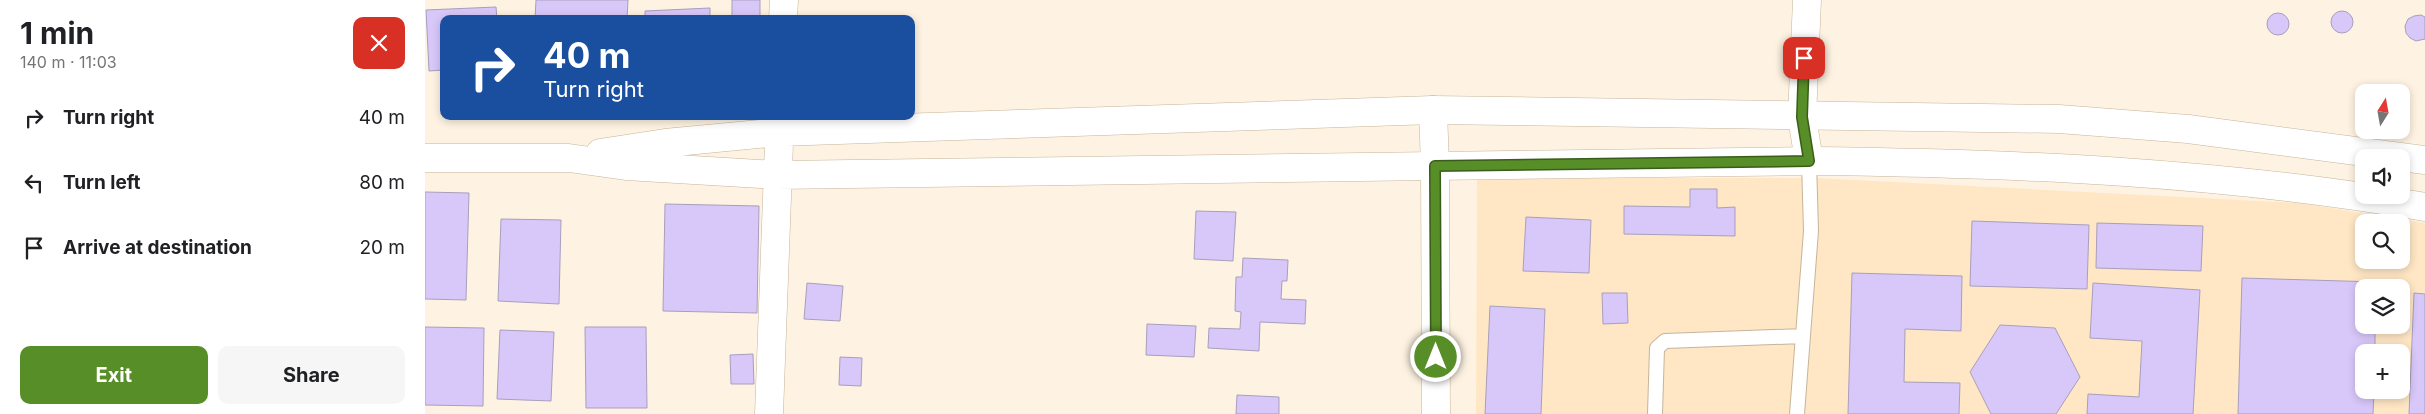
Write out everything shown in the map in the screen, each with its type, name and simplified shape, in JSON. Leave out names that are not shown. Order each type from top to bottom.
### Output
[{"type":"street","points":[[783,15],[784,0]]},
{"type":"street","points":[[1807,0],[1802,117],[1809,161]]},
{"type":"street","points":[[1433,110],[1436,414]]},
{"type":"street","points":[[569,158],[780,124],[1433,110],[1802,117],[2059,119],[2188,129],[2425,160]]},
{"type":"street","points":[[769,414],[780,124]]},
{"type":"street","points":[[425,158],[569,158],[626,166],[777,175],[1809,161],[1920,162],[2166,174],[2309,190],[2425,208]]},
{"type":"lane","points":[[1797,414],[1811,231],[1809,161]]},
{"type":"lane","points":[[1655,414],[1657,348],[1665,341],[1803,336]]},
{"type":"shaded area","points":[[1477,178],[1817,178],[2300,203],[2369,214],[2355,214],[2355,269],[2410,269],[2410,221],[2425,223],[2425,414],[1476,414]]},
{"type":"building","points":[[536,0],[628,0],[627,15],[535,15]]},
{"type":"building","points":[[732,0],[760,0],[760,15],[732,15]]},
{"type":"building","points":[[496,7],[497,15],[440,15],[440,70],[429,71],[426,10]]},
{"type":"building","points":[[710,8],[710,15],[645,15],[645,11]]},
{"type":"building","points":[[2342,11],[2350,14],[2353,22],[2350,30],[2342,33],[2334,30],[2331,22],[2334,14]]},
{"type":"building","points":[[2278,13],[2286,16],[2289,24],[2286,32],[2278,35],[2270,32],[2267,24],[2270,16]]},
{"type":"building","points":[[2421,15],[2425,17],[2425,39],[2416,41],[2406,33],[2405,26],[2408,19]]},
{"type":"building","points":[[1690,189],[1717,189],[1717,208],[1735,207],[1735,236],[1624,234],[1624,206],[1690,207]]},
{"type":"building","points":[[425,192],[469,193],[466,300],[425,299]]},
{"type":"building","points":[[665,204],[759,206],[757,313],[663,311]]},
{"type":"building","points":[[1196,211],[1236,212],[1233,261],[1194,259]]},
{"type":"building","points":[[1526,217],[1591,220],[1589,273],[1523,271]]},
{"type":"building","points":[[501,219],[561,220],[559,304],[498,301]]},
{"type":"building","points":[[1972,221],[2089,225],[2087,289],[1970,286]]},
{"type":"building","points":[[2097,223],[2203,226],[2201,271],[2096,268]]},
{"type":"building","points":[[1243,258],[1288,260],[1287,281],[1282,281],[1281,299],[1306,300],[1305,324],[1260,322],[1259,351],[1208,348],[1209,328],[1240,329],[1241,312],[1235,311],[1236,277],[1242,277]]},
{"type":"building","points":[[1852,273],[1962,276],[1961,331],[1905,329],[1904,382],[1960,383],[1959,414],[1848,414]]},
{"type":"building","points":[[2242,278],[2355,281],[2355,334],[2375,334],[2375,344],[2355,344],[2355,399],[2374,399],[2373,414],[2238,414]]},
{"type":"building","points":[[807,283],[843,286],[840,321],[804,319]]},
{"type":"building","points":[[2093,283],[2200,290],[2193,414],[2087,414],[2088,394],[2139,397],[2142,341],[2090,338]]},
{"type":"building","points":[[1602,293],[1627,293],[1628,323],[1603,324]]},
{"type":"building","points":[[2414,293],[2425,294],[2425,414],[2409,414]]},
{"type":"building","points":[[1490,306],[1545,309],[1541,414],[1485,414]]},
{"type":"building","points":[[1147,324],[1196,326],[1194,357],[1146,355]]},
{"type":"building","points":[[2000,325],[2055,328],[2080,377],[2056,414],[1991,414],[1970,372]]},
{"type":"building","points":[[425,327],[484,328],[483,406],[425,405]]},
{"type":"building","points":[[585,327],[646,327],[647,408],[586,408]]},
{"type":"building","points":[[500,330],[554,332],[551,401],[497,399]]},
{"type":"building","points":[[753,354],[754,384],[731,384],[730,355]]},
{"type":"building","points":[[840,357],[862,358],[861,386],[839,385]]},
{"type":"building","points":[[1237,395],[1279,397],[1279,414],[1236,414]]},
{"type":"route","points":[[1436,357],[1435,166],[1809,161],[1802,117],[1804,58]]}]
